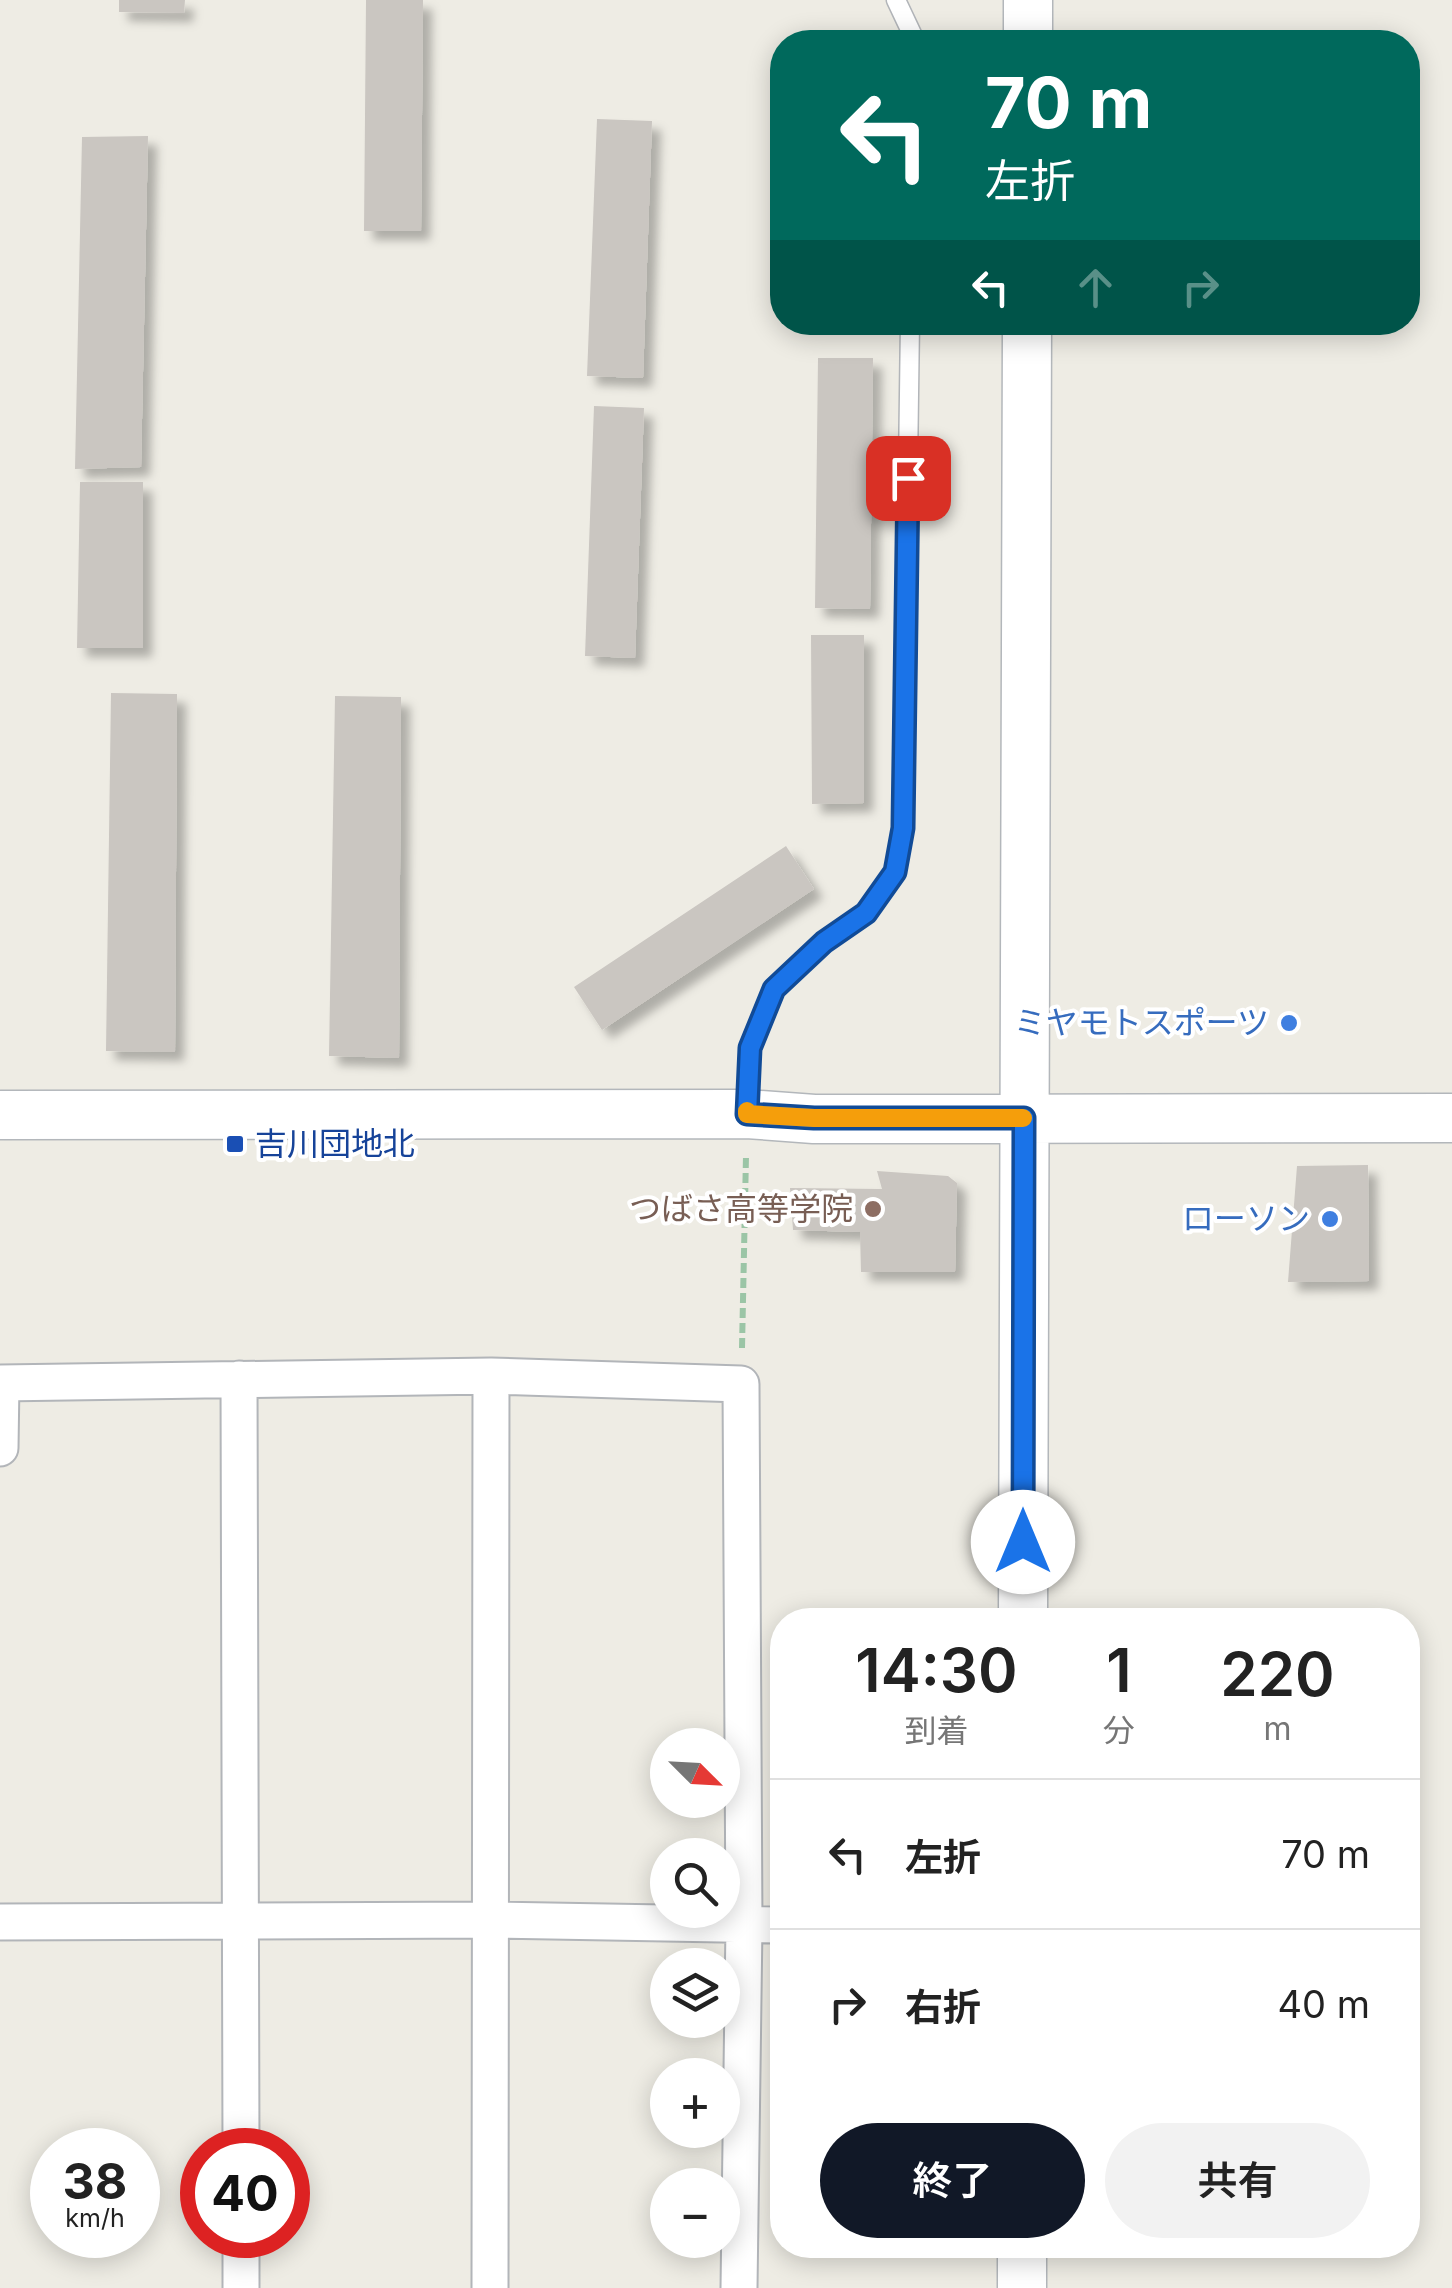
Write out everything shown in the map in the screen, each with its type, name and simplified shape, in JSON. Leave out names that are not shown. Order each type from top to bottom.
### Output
[{"type":"street","points":[[1028,0],[1028,30]]},
{"type":"street","points":[[1023,1608],[1027,335]]},
{"type":"street","points":[[0,1115],[1452,1118]]},
{"type":"street","points":[[490,2288],[492,1376]]},
{"type":"street","points":[[0,1448],[0,1382],[492,1376],[741,1384],[744,1924],[738,2288]]},
{"type":"street","points":[[239,1379],[241,2128]]},
{"type":"street","points":[[0,1922],[490,1920],[770,1925]]},
{"type":"street","points":[[241,2258],[242,2288]]},
{"type":"street","points":[[1022,2258],[1022,2288]]},
{"type":"lane","points":[[896,0],[910,30]]},
{"type":"lane","points":[[747,1114],[750,1048],[774,989],[824,942],[866,913],[895,872],[903,828],[910,335]]},
{"type":"path","points":[[741,1384],[747,1114]]},
{"type":"building","points":[[119,0],[185,0],[184,13],[119,12]]},
{"type":"building","points":[[366,0],[423,0],[421,231],[364,231]]},
{"type":"building","points":[[597,119],[652,121],[643,378],[587,376]]},
{"type":"building","points":[[148,136],[141,467],[75,469],[82,137]]},
{"type":"building","points":[[818,358],[873,358],[870,609],[815,608]]},
{"type":"building","points":[[594,406],[644,408],[635,658],[585,656]]},
{"type":"building","points":[[80,482],[143,482],[143,648],[77,648]]},
{"type":"building","points":[[811,635],[864,635],[864,803],[812,804]]},
{"type":"building","points":[[111,693],[177,694],[175,1052],[106,1051]]},
{"type":"building","points":[[335,696],[401,697],[399,1058],[329,1056]]},
{"type":"building","points":[[786,846],[814,889],[602,1030],[574,987]]},
{"type":"building","points":[[1368,1165],[1369,1281],[1288,1282],[1297,1166]]},
{"type":"building","points":[[877,1171],[948,1176],[957,1183],[955,1272],[861,1272],[860,1232],[793,1230],[790,1188],[882,1189]]},
{"type":"slow traffic","points":[[747,1111],[814,1118],[1023,1118]]},
{"type":"place","name":"ミヤモトスポーツ","points":[[1289,1023]]},
{"type":"place","name":"吉川団地北","points":[[235,1144]]},
{"type":"place","name":"つばさ高等学院","points":[[873,1209]]},
{"type":"place","name":"ローソン","points":[[1330,1219]]},
{"type":"route","points":[[908,478],[903,828],[895,872],[866,913],[824,942],[774,989],[750,1048],[747,1114],[814,1118],[1024,1118],[1023,1542]]}]
